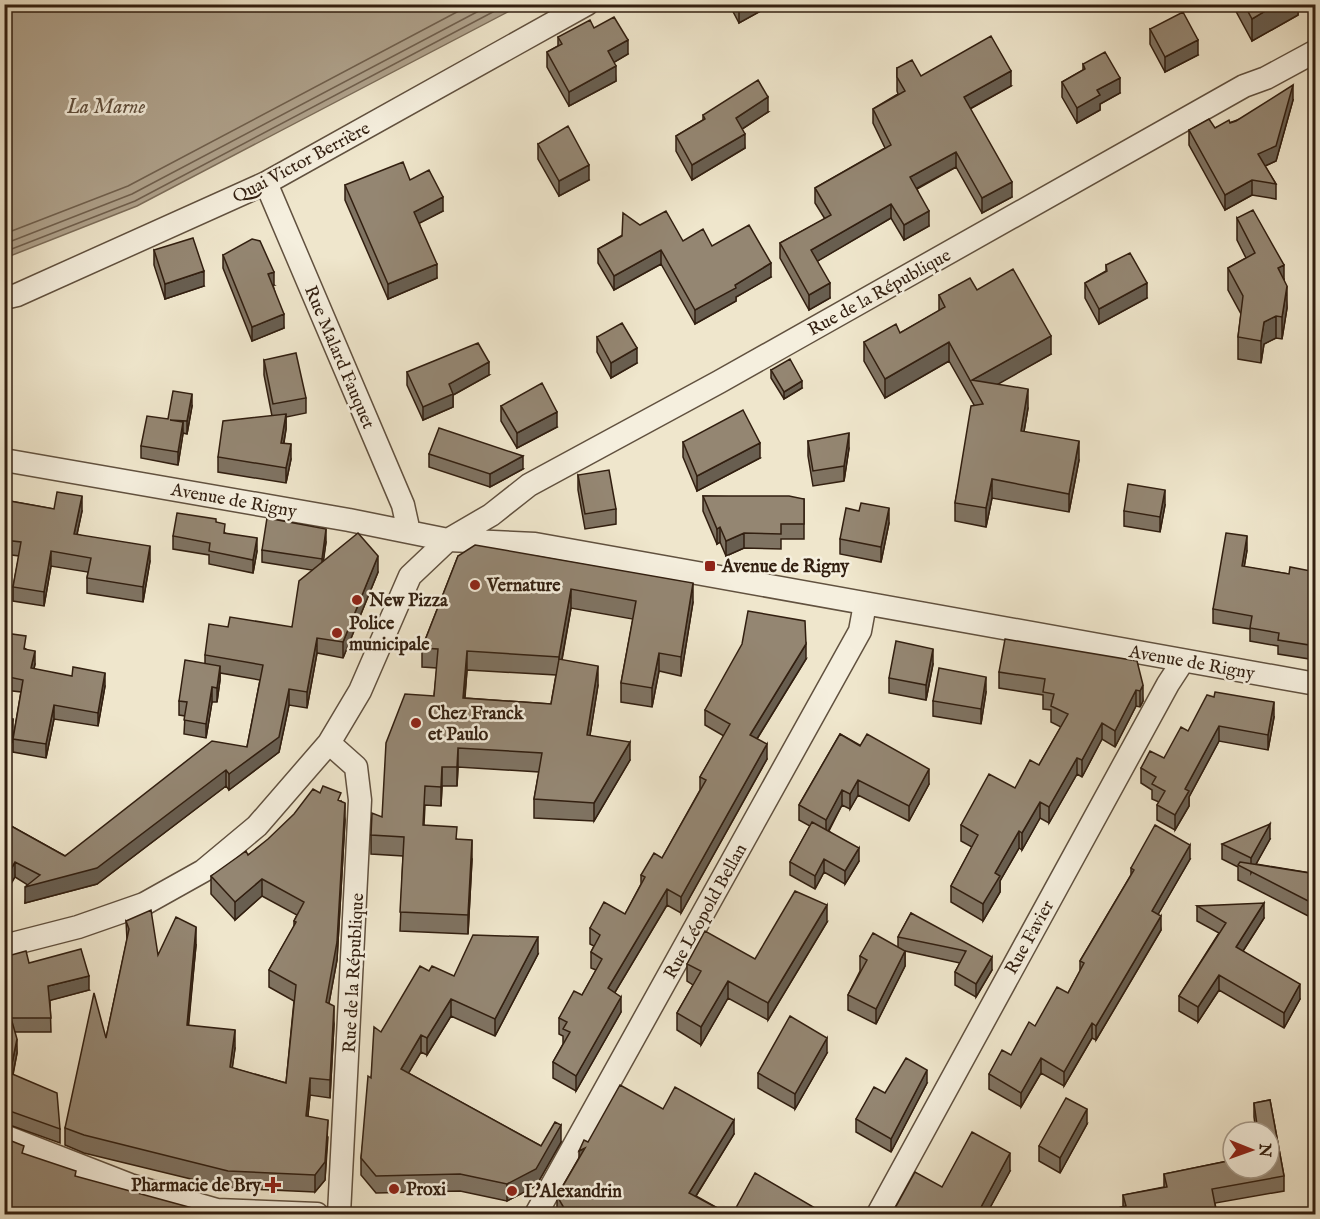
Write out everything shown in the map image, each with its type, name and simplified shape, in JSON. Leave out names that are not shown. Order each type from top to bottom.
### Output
[{"type":"street","name":"Quai Victor Berrière","points":[[4,298],[49,281],[266,183],[587,4]]},
{"type":"street","name":"Rue de la République","points":[[4,946],[78,927],[144,904],[203,871],[257,826],[329,743],[360,691],[410,576],[448,540],[491,515],[529,485],[730,376],[1244,86],[1266,78],[1316,51]]},
{"type":"street","name":"Rue Malard Fauquet","points":[[266,183],[403,505],[410,532]]},
{"type":"street","name":"Avenue de Rigny","points":[[4,460],[448,540],[535,544],[1316,684]]},
{"type":"street","name":"Rue Léopold Bellan","points":[[536,1215],[860,631],[865,604]]},
{"type":"street","name":"Rue Favier","points":[[878,1215],[1168,684],[1183,661]]},
{"type":"street","name":"Rue de la République","points":[[329,743],[356,767],[360,800],[339,1215]]},
{"type":"street","points":[[4,1136],[130,1185],[217,1210],[317,1215]]},
{"type":"water","name":"La Marne","points":[[5,4],[521,5],[137,206],[5,258]]},
{"type":"building","points":[[1244,4],[1277,4],[1252,19]]},
{"type":"building","points":[[1183,12],[1198,40],[1165,57],[1150,29]]},
{"type":"building","points":[[614,17],[628,40],[608,51],[616,66],[569,92],[547,52],[562,44],[558,37],[590,20],[594,28]]},
{"type":"building","points":[[991,36],[1011,71],[964,97],[1012,182],[982,198],[956,152],[910,177],[929,211],[904,225],[891,204],[811,250],[830,283],[809,295],[780,243],[831,215],[815,188],[891,145],[873,109],[905,91],[897,77],[897,68],[912,60],[921,76]]},
{"type":"building","points":[[1105,52],[1120,78],[1097,90],[1100,95],[1077,108],[1062,82],[1085,69],[1083,64]]},
{"type":"building","points":[[758,80],[768,97],[736,118],[745,134],[692,165],[676,136],[705,119],[703,115]]},
{"type":"building","points":[[1293,85],[1276,146],[1258,154],[1276,184],[1252,180],[1225,195],[1189,130],[1209,119],[1215,128],[1229,120],[1230,123],[1236,121]]},
{"type":"building","points":[[568,126],[589,165],[559,181],[538,144]]},
{"type":"building","points":[[403,162],[410,180],[429,170],[443,197],[414,212],[437,264],[388,284],[345,185]]},
{"type":"building","points":[[1253,210],[1284,265],[1278,268],[1287,286],[1282,317],[1276,316],[1264,322],[1261,341],[1238,337],[1243,296],[1228,268],[1255,253],[1237,218]]},
{"type":"building","points":[[666,211],[683,241],[703,229],[712,246],[749,225],[771,263],[735,285],[736,288],[695,310],[661,250],[614,276],[598,249],[622,236],[623,213],[640,225]]},
{"type":"building","points":[[193,238],[204,271],[165,284],[154,250]]},
{"type":"building","points":[[252,239],[260,241],[274,272],[268,274],[284,314],[252,327],[223,255]]},
{"type":"building","points":[[1130,253],[1147,283],[1099,309],[1085,283],[1107,271],[1106,265]]},
{"type":"building","points":[[1013,269],[1051,336],[972,380],[1028,389],[1021,431],[1079,441],[1069,494],[992,479],[986,508],[955,503],[971,406],[983,404],[949,342],[885,379],[864,342],[896,324],[900,333],[945,307],[939,295],[970,278],[977,290]]},
{"type":"building","points":[[622,323],[637,348],[611,363],[597,337]]},
{"type":"building","points":[[478,343],[489,362],[449,384],[453,394],[423,407],[407,372]]},
{"type":"building","points":[[296,353],[306,398],[273,404],[264,360]]},
{"type":"building","points":[[790,359],[802,381],[784,392],[771,370]]},
{"type":"building","points":[[542,383],[557,412],[517,433],[501,406]]},
{"type":"building","points":[[173,391],[192,394],[187,421],[170,420],[183,422],[178,452],[141,446],[147,416],[168,419]]},
{"type":"building","points":[[743,410],[760,443],[697,476],[683,442]]},
{"type":"building","points":[[286,414],[281,443],[291,444],[286,468],[218,457],[223,421]]},
{"type":"building","points":[[439,428],[523,456],[490,474],[429,454]]},
{"type":"building","points":[[849,433],[844,466],[813,471],[808,441]]},
{"type":"building","points":[[609,470],[616,509],[585,514],[578,475]]},
{"type":"building","points":[[1128,484],[1165,490],[1160,517],[1124,511]]},
{"type":"building","points":[[57,492],[82,496],[74,534],[150,546],[143,587],[87,578],[91,558],[51,551],[44,592],[13,587],[21,542],[4,540],[4,500],[54,509]]},
{"type":"building","points":[[703,496],[789,496],[804,499],[804,524],[781,524],[781,534],[744,533],[726,541],[720,527],[717,529]]},
{"type":"building","points":[[861,503],[889,508],[881,547],[840,539],[846,508],[859,511]]},
{"type":"building","points":[[177,513],[216,519],[216,522],[225,524],[224,533],[257,538],[253,560],[209,551],[210,543],[173,536]]},
{"type":"building","points":[[267,518],[326,529],[322,559],[262,550]]},
{"type":"building","points":[[358,533],[378,556],[343,642],[317,638],[307,692],[289,689],[279,737],[229,774],[226,770],[97,868],[25,887],[40,875],[15,862],[4,881],[4,822],[65,856],[212,741],[247,747],[263,665],[205,655],[209,624],[228,627],[230,617],[292,627],[299,581]]},
{"type":"building","points":[[1226,533],[1247,536],[1242,566],[1289,574],[1290,567],[1316,572],[1316,646],[1278,640],[1279,633],[1250,628],[1252,616],[1213,609]]},
{"type":"building","points":[[475,545],[693,583],[681,657],[659,653],[652,688],[621,683],[636,601],[571,589],[559,657],[467,651],[463,698],[551,704],[559,659],[598,666],[587,735],[630,742],[594,803],[534,799],[542,753],[458,748],[457,767],[442,767],[441,787],[425,786],[423,825],[457,827],[456,839],[472,840],[468,915],[400,912],[404,837],[371,835],[372,813],[382,817],[386,743],[405,694],[434,696],[438,649],[422,648],[458,556]]},
{"type":"building","points":[[748,611],[805,621],[806,644],[750,735],[767,744],[681,897],[667,889],[608,988],[621,997],[576,1076],[553,1062],[570,1032],[563,1029],[567,1022],[559,1018],[574,991],[582,995],[602,959],[591,952],[600,935],[590,928],[604,902],[625,914],[645,877],[641,875],[654,853],[662,858],[706,780],[700,777],[730,724],[705,710],[742,644]]},
{"type":"building","points":[[5,633],[26,636],[24,649],[35,651],[31,668],[72,676],[73,667],[105,673],[98,713],[54,705],[46,744],[13,739],[23,680],[4,676]]},
{"type":"building","points":[[1005,639],[1137,661],[1143,685],[1140,691],[1136,690],[1115,731],[1102,723],[1082,760],[1077,758],[1049,807],[1040,802],[1022,833],[1019,831],[995,873],[1000,876],[983,904],[951,886],[978,835],[961,825],[989,774],[1015,788],[1030,760],[1039,765],[1068,714],[1051,706],[1054,694],[1043,692],[1045,679],[999,672]]},
{"type":"building","points":[[896,641],[933,649],[926,685],[889,678]]},
{"type":"building","points":[[185,660],[220,666],[217,688],[212,687],[206,724],[184,720],[187,702],[179,701]]},
{"type":"building","points":[[939,668],[986,677],[981,709],[933,701]]},
{"type":"building","points":[[1215,692],[1274,702],[1268,735],[1219,726],[1185,789],[1189,791],[1175,815],[1157,805],[1165,791],[1152,784],[1156,777],[1141,768],[1150,751],[1164,758],[1181,727],[1188,731],[1207,695],[1214,697]]},
{"type":"building","points":[[4,718],[13,719],[9,741],[4,740]]},
{"type":"building","points":[[840,734],[860,746],[867,734],[929,769],[909,806],[858,780],[850,794],[842,790],[826,820],[799,805]]},
{"type":"building","points":[[323,786],[341,793],[338,800],[345,803],[337,942],[326,1002],[334,1006],[330,1080],[310,1078],[306,1116],[328,1120],[325,1162],[315,1175],[228,1171],[84,1135],[65,1128],[94,993],[106,1038],[129,929],[126,921],[151,910],[158,955],[176,917],[196,927],[187,1025],[235,1030],[230,1067],[286,1083],[296,985],[269,970],[296,922],[294,921],[304,902],[262,879],[235,902],[211,876],[246,851],[248,855],[268,839],[294,814],[313,789],[320,793]]},
{"type":"building","points":[[812,822],[859,848],[845,871],[824,859],[815,876],[790,862]]},
{"type":"building","points":[[1270,824],[1251,858],[1222,844]]},
{"type":"building","points":[[1155,825],[1190,845],[1152,911],[1161,916],[1096,1026],[1092,1023],[1064,1072],[1041,1058],[1021,1093],[989,1074],[1002,1050],[1011,1055],[1029,1022],[1035,1026],[1057,987],[1068,993],[1084,963],[1080,961],[1134,870],[1131,868]]},
{"type":"building","points":[[1240,862],[1316,874],[1316,905],[1238,865]]},
{"type":"building","points":[[795,891],[827,905],[768,1003],[728,981],[701,1027],[677,1013],[701,971],[687,964],[705,931],[755,959]]},
{"type":"building","points":[[1264,903],[1236,947],[1300,984],[1284,1013],[1219,975],[1198,1007],[1179,996],[1226,923],[1197,906]]},
{"type":"building","points":[[911,913],[992,957],[976,984],[955,972],[966,951],[898,937]]},
{"type":"building","points":[[873,933],[905,951],[876,1009],[848,995],[867,960],[860,956]]},
{"type":"building","points":[[473,935],[538,937],[495,1019],[451,999],[427,1038],[421,1035],[401,1069],[541,1146],[555,1122],[561,1125],[536,1169],[507,1184],[460,1174],[376,1176],[361,1158],[368,1076],[371,1078],[374,1027],[381,1032],[420,966],[429,971],[432,966],[454,976]]},
{"type":"building","points":[[81,949],[89,976],[48,986],[51,1018],[11,1018],[17,1039],[10,1073],[57,1093],[60,1129],[4,1109],[4,957],[26,951],[29,963]]},
{"type":"building","points":[[790,1016],[827,1038],[795,1094],[758,1073]]},
{"type":"building","points":[[906,1058],[927,1070],[891,1139],[856,1119],[874,1087],[885,1093]]},
{"type":"building","points":[[620,1085],[663,1109],[675,1087],[734,1120],[689,1193],[730,1215],[568,1215],[557,1196],[585,1148],[579,1151],[584,1140],[588,1142]]},
{"type":"building","points":[[1066,1098],[1087,1109],[1060,1158],[1039,1146]]},
{"type":"building","points":[[1270,1100],[1274,1120],[1256,1120],[1254,1103]]},
{"type":"building","points":[[972,1132],[1010,1153],[980,1209],[989,1215],[925,1215],[922,1213],[921,1215],[903,1215],[894,1210],[915,1172],[942,1187]]},
{"type":"building","points":[[4,1138],[24,1146],[22,1153],[76,1171],[75,1176],[218,1215],[4,1215]]},
{"type":"building","points":[[1281,1160],[1284,1176],[1281,1177]]},
{"type":"building","points":[[1221,1162],[1221,1180],[1262,1180],[1212,1189],[1217,1215],[1114,1215],[1113,1209],[1126,1206],[1123,1195],[1167,1187],[1164,1174]]},
{"type":"building","points":[[755,1173],[827,1215],[783,1215],[781,1213],[780,1215],[732,1215]]},
{"type":"place","name":"Avenue de Rigny","points":[[710,566]]},
{"type":"place","name":"Vernature","points":[[475,585]]},
{"type":"place","name":"New Pizza","points":[[357,600]]},
{"type":"place","name":"Police municipale","points":[[337,633]]},
{"type":"place","name":"Chez Franck et Paulo","points":[[416,723]]},
{"type":"place","name":"Pharmacie de Bry","points":[[273,1185]]},
{"type":"place","name":"Proxi","points":[[394,1189]]},
{"type":"place","name":"L'Alexandrin","points":[[512,1191]]}]
